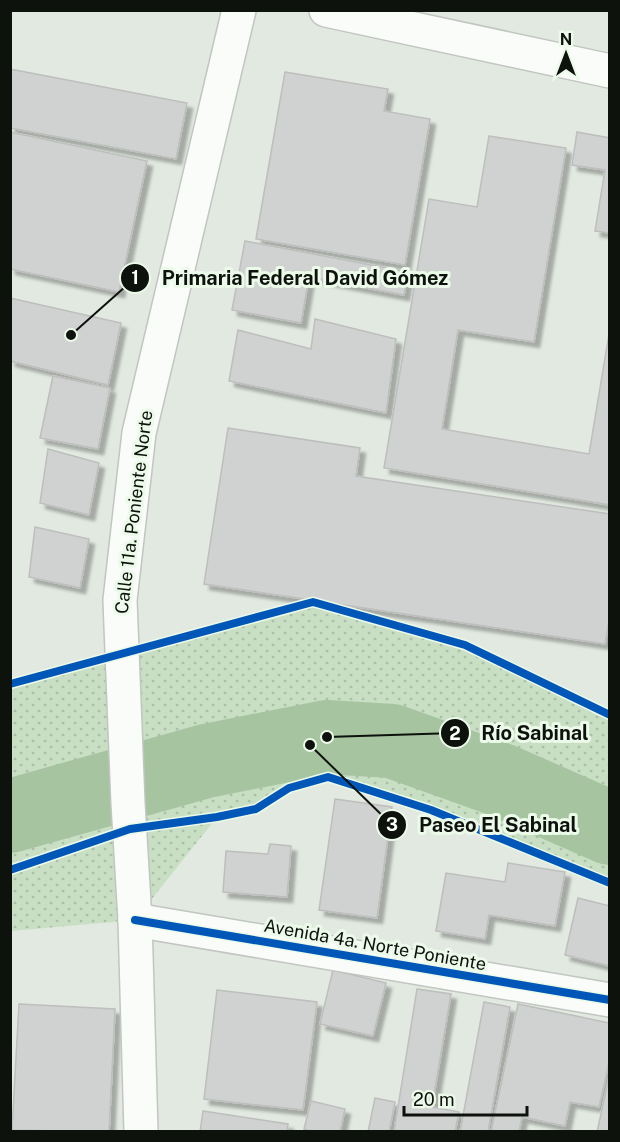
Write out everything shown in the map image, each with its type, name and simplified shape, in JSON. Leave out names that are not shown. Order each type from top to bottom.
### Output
[{"type":"main road","name":"Calle 11a. Poniente Norte","points":[[141,1131],[135,920],[120,600],[139,433],[239,10]]},
{"type":"main road","points":[[326,10],[609,71]]},
{"type":"main road","name":"Avenida 4a. Norte Poniente","points":[[135,920],[609,1000]]},
{"type":"green space","points":[[313,602],[465,645],[609,713],[609,883],[431,810],[328,777],[289,788],[256,809],[217,817],[135,920],[11,931],[11,684]]},
{"type":"building","points":[[10,69],[187,103],[176,159],[10,128]]},
{"type":"building","points":[[285,72],[388,89],[384,111],[430,119],[405,265],[256,239]]},
{"type":"building","points":[[10,132],[147,161],[119,292],[10,269]]},
{"type":"building","points":[[577,132],[610,138],[610,233],[595,231],[605,170],[572,165]]},
{"type":"building","points":[[489,136],[566,148],[534,342],[458,330],[442,429],[589,454],[610,328],[610,505],[384,468],[429,199],[477,207]]},
{"type":"building","points":[[245,241],[408,272],[404,295],[309,277],[301,323],[232,310]]},
{"type":"building","points":[[10,298],[121,323],[108,385],[10,361]]},
{"type":"building","points":[[315,319],[396,339],[386,413],[229,381],[238,330],[311,349]]},
{"type":"building","points":[[53,376],[110,388],[98,449],[40,438]]},
{"type":"building","points":[[228,428],[360,448],[356,476],[610,514],[610,615],[605,644],[204,584]]},
{"type":"building","points":[[48,449],[99,463],[89,515],[40,503]]},
{"type":"building","points":[[35,527],[89,539],[80,588],[29,577]]},
{"type":"building","points":[[335,799],[392,807],[377,918],[319,910]]},
{"type":"building","points":[[270,844],[291,846],[287,897],[223,892],[226,851],[268,854]]},
{"type":"building","points":[[508,863],[565,872],[555,926],[489,915],[485,939],[436,931],[446,873],[505,882]]},
{"type":"building","points":[[578,898],[610,906],[610,966],[565,955]]},
{"type":"building","points":[[333,970],[386,983],[373,1036],[320,1024]]},
{"type":"building","points":[[417,989],[451,994],[432,1107],[459,1112],[455,1132],[394,1132]]},
{"type":"building","points":[[217,990],[317,1002],[303,1110],[204,1099]]},
{"type":"building","points":[[484,1002],[510,1007],[488,1132],[460,1132]]},
{"type":"building","points":[[19,1004],[115,1009],[109,1132],[12,1130]]},
{"type":"building","points":[[518,1004],[610,1023],[610,1058],[599,1107],[570,1102],[565,1126],[522,1117],[519,1132],[491,1132]]},
{"type":"building","points":[[610,1073],[610,1132],[597,1132]]},
{"type":"building","points":[[375,1098],[395,1102],[389,1132],[368,1132]]},
{"type":"building","points":[[311,1101],[345,1109],[340,1132],[314,1132],[304,1129]]},
{"type":"building","points":[[203,1111],[288,1124],[287,1132],[200,1132]]},
{"type":"waterway","points":[[10,816],[206,761],[327,737],[392,741],[501,780],[610,828]]},
{"type":"cycle path","points":[[10,684],[313,602],[465,645],[610,715]]},
{"type":"cycle path","points":[[10,870],[130,829],[256,809],[289,788],[328,777],[431,810],[610,883]]},
{"type":"cycle path","points":[[135,920],[610,1000]]},
{"type":"place","name":"Primaria Federal David Gómez","points":[[71,335]]},
{"type":"place","name":"Río Sabinal","points":[[327,737]]},
{"type":"place","name":"Paseo El Sabinal","points":[[310,745]]}]
